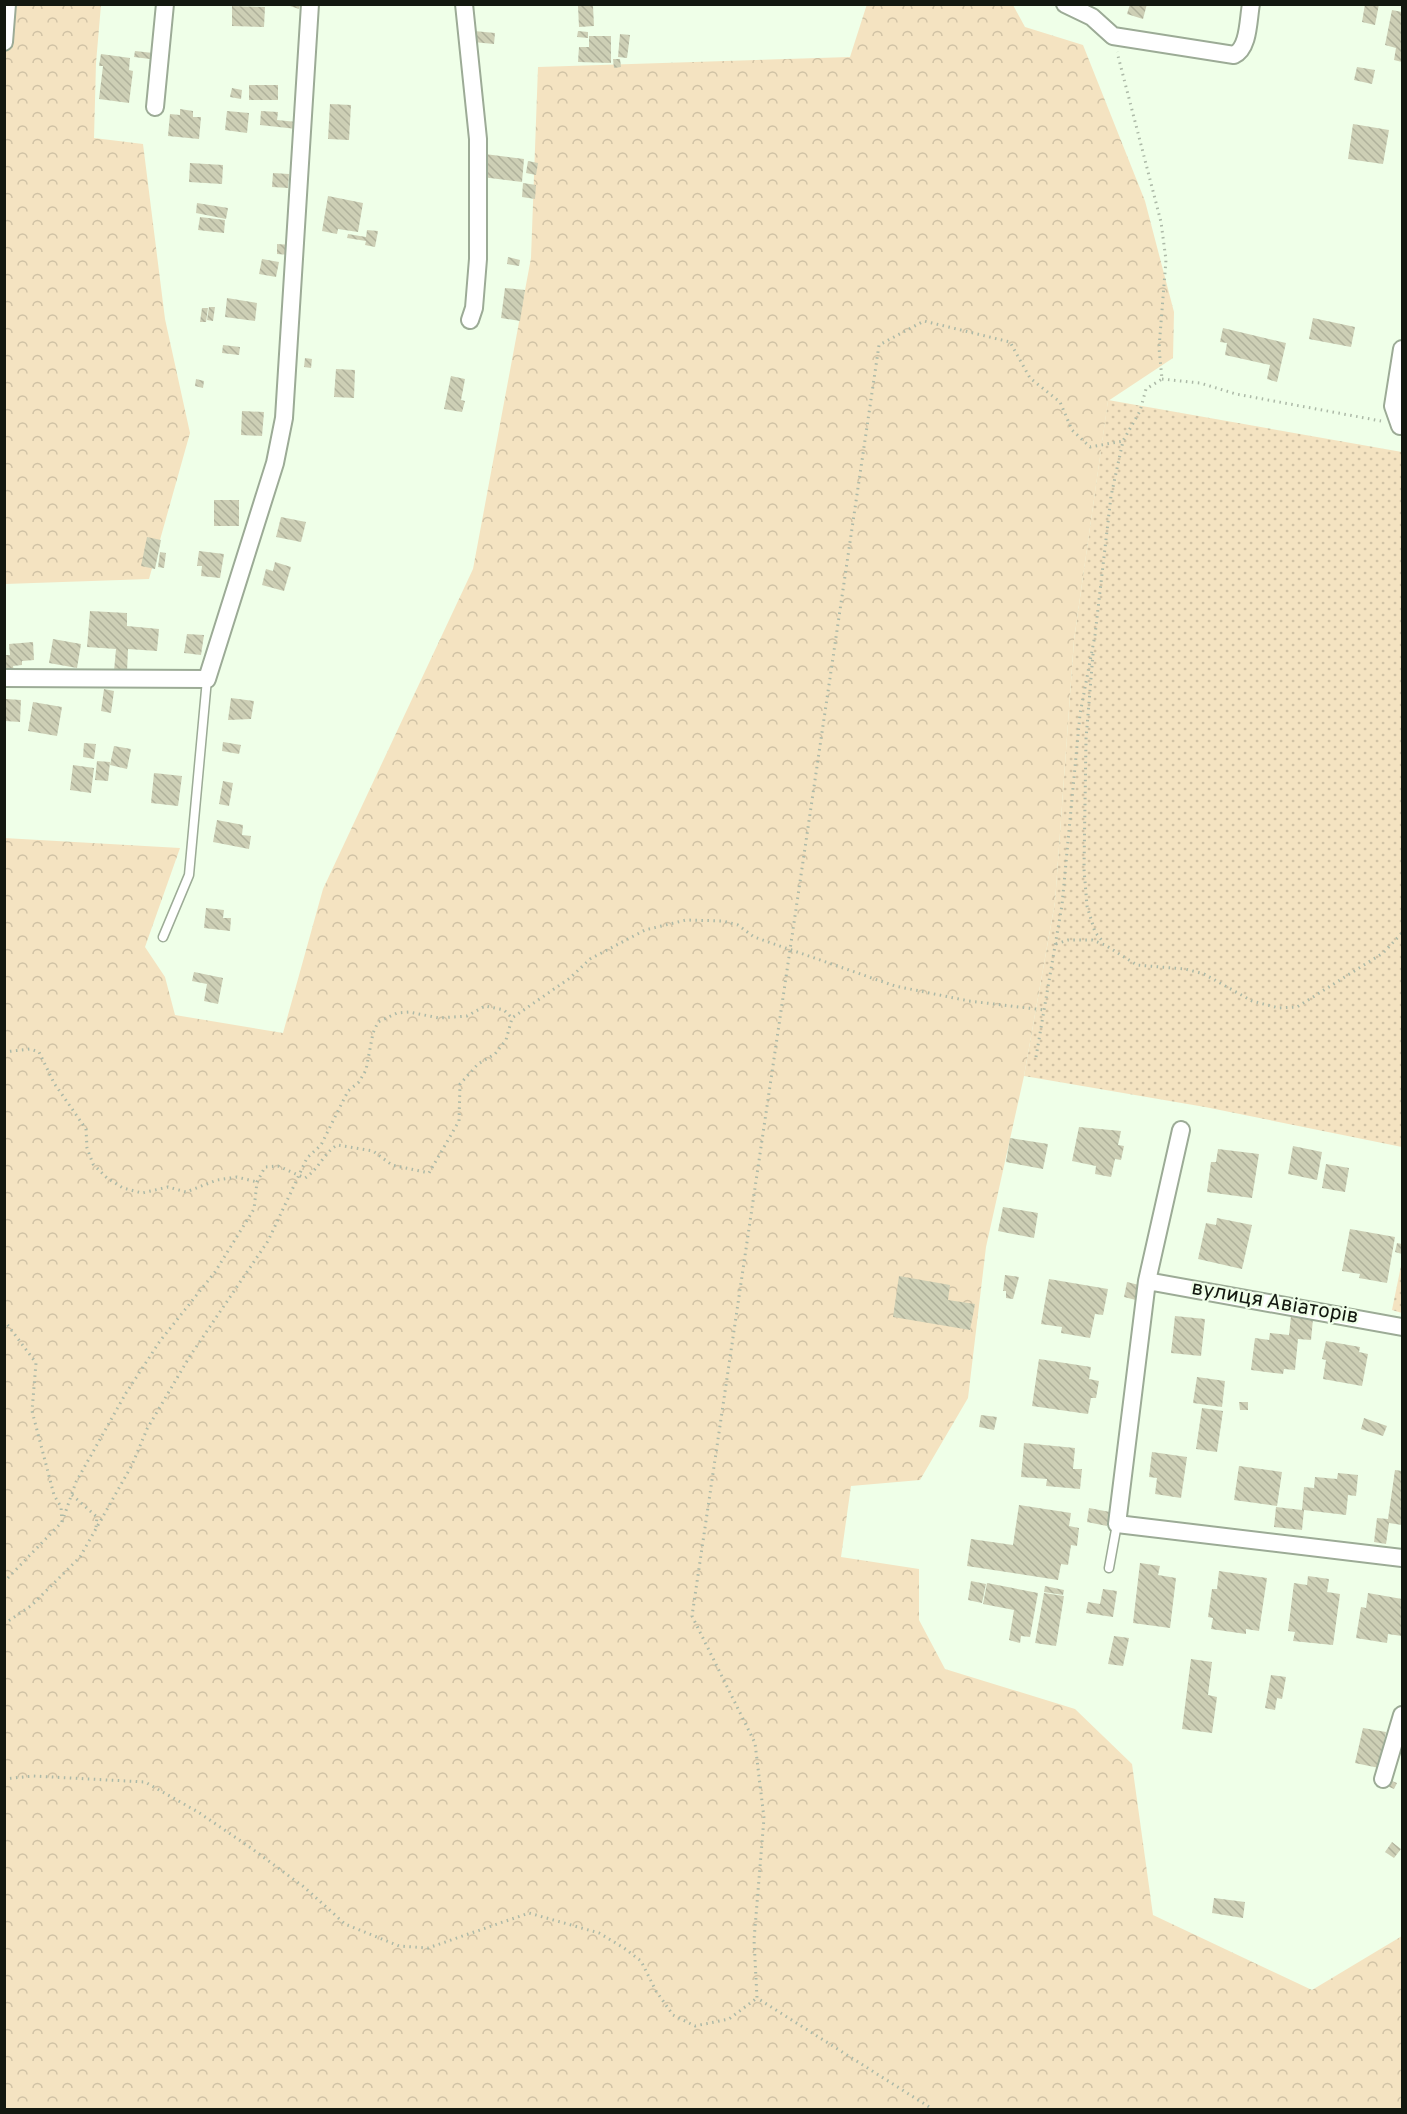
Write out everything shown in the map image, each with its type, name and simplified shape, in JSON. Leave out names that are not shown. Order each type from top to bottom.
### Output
[{"type":"street","points":[[4,42],[8,4]]},
{"type":"street","points":[[155,106],[165,4]]},
{"type":"street","points":[[4,678],[207,679],[275,463],[284,418],[310,4]]},
{"type":"street","points":[[464,4],[478,139],[478,259],[474,308],[470,320]]},
{"type":"street","points":[[1065,4],[1092,17],[1113,36],[1234,55],[1239,53],[1244,46],[1251,4]]},
{"type":"street","points":[[1400,426],[1393,406],[1402,349]]},
{"type":"street","points":[[1181,1130],[1147,1281],[1117,1524],[1402,1558]]},
{"type":"street","name":"вулиця Авіаторів","points":[[1147,1281],[1402,1327]]},
{"type":"street","points":[[1383,1779],[1402,1715]]},
{"type":"lane","points":[[163,937],[189,875],[207,679]]},
{"type":"lane","points":[[1109,1568],[1117,1524]]},
{"type":"path","points":[[1113,36],[1161,222],[1166,260],[1159,348],[1162,379]]},
{"type":"path","points":[[758,1998],[754,1940],[764,1818],[755,1743],[692,1616],[879,345],[924,321],[1010,342],[1030,378],[1060,402],[1072,430],[1090,447],[1123,441]]},
{"type":"path","points":[[1106,945],[1095,932],[1087,906],[1084,869],[1086,739],[1111,496],[1123,441],[1140,411],[1146,389],[1162,379],[1200,384],[1236,394],[1354,414],[1400,426]]},
{"type":"path","points":[[1036,1057],[1062,905],[1080,714],[1095,634]]},
{"type":"path","points":[[4,1582],[62,1522],[80,1474],[126,1393],[160,1341],[215,1272],[254,1209],[257,1182],[265,1167],[278,1166],[305,1178],[310,1175],[325,1152],[337,1144],[373,1151],[392,1165],[429,1173],[459,1121],[460,1084],[477,1064],[495,1054],[506,1040],[512,1018],[570,978],[604,950],[658,926],[686,920],[723,921],[738,925],[754,937],[895,986],[969,1001],[1044,1010]]},
{"type":"path","points":[[1056,945],[1068,940],[1092,940],[1106,945],[1137,965],[1185,969],[1204,974],[1252,1001],[1279,1008],[1297,1007],[1383,953],[1402,933]]},
{"type":"path","points":[[4,1624],[32,1605],[69,1569],[80,1557],[96,1532],[147,1429],[190,1356],[268,1241],[307,1158],[321,1145],[325,1134],[336,1120],[348,1090],[359,1082],[366,1070],[373,1033],[378,1022],[396,1013],[409,1012],[439,1018],[467,1016],[485,1006],[504,1010],[512,1018]]},
{"type":"path","points":[[4,1052],[30,1049],[39,1052],[54,1083],[86,1129],[87,1148],[93,1164],[107,1178],[123,1188],[142,1193],[168,1187],[186,1191],[217,1180],[237,1177],[257,1182]]},
{"type":"path","points":[[4,1320],[36,1363],[32,1411],[54,1495],[61,1507],[62,1522]]},
{"type":"path","points":[[72,1496],[97,1517],[96,1532]]},
{"type":"path","points":[[4,1779],[33,1776],[145,1782],[198,1812],[250,1848],[304,1887],[345,1923],[399,1946],[428,1948],[529,1913],[599,1933],[624,1948],[641,1961],[656,1991],[673,2015],[695,2026],[729,2019],[758,1998]]},
{"type":"path","points":[[758,1998],[934,2109]]},
{"type":"green space","points":[[867,4],[1013,5],[1025,27],[1083,45],[1145,201],[1174,312],[1173,358],[1108,401],[1074,640],[1055,902],[1024,1076],[986,1247],[968,1398],[920,1480],[851,1486],[841,1557],[919,1569],[919,1620],[945,1669],[1075,1709],[1132,1764],[1153,1915],[1312,1990],[1402,1936],[1402,2109],[5,2109],[4,838],[180,848],[145,947],[165,977],[175,1015],[283,1033],[323,889],[473,569],[531,258],[538,67],[850,57]]},
{"type":"green space","points":[[4,5],[101,5],[96,63],[94,138],[143,144],[165,319],[190,433],[149,579],[5,584]]},
{"type":"green space","points":[[1108,400],[1402,452],[1402,1147],[1205,1107],[1024,1076],[1055,902],[1074,640]]},
{"type":"green space","points":[[1402,1261],[1402,1313],[1392,1310]]},
{"type":"building","points":[[284,4],[300,4],[299,9]]},
{"type":"building","points":[[1130,4],[1147,4],[1143,19],[1127,14]]},
{"type":"building","points":[[1365,4],[1379,4],[1375,25],[1362,22]]},
{"type":"building","points":[[232,6],[265,7],[264,27],[232,26]]},
{"type":"building","points":[[578,6],[593,6],[594,26],[579,27]]},
{"type":"building","points":[[1392,10],[1402,12],[1402,62],[1394,60],[1396,48],[1385,45]]},
{"type":"building","points":[[474,31],[495,33],[494,44],[473,42]]},
{"type":"building","points":[[578,31],[588,32],[588,38],[577,37]]},
{"type":"building","points":[[620,34],[630,35],[627,58],[618,57]]},
{"type":"building","points":[[589,36],[611,36],[611,63],[578,62],[579,47],[589,47]]},
{"type":"building","points":[[135,51],[153,53],[156,72],[149,71],[150,59],[134,57]]},
{"type":"building","points":[[101,54],[130,58],[129,70],[133,71],[129,103],[99,99],[103,66],[99,66]]},
{"type":"building","points":[[613,59],[620,59],[621,67],[614,68]]},
{"type":"building","points":[[1357,67],[1375,70],[1372,84],[1354,80]]},
{"type":"building","points":[[249,85],[278,85],[278,100],[249,100]]},
{"type":"building","points":[[232,88],[242,90],[241,99],[230,97]]},
{"type":"building","points":[[330,104],[351,105],[349,140],[328,139]]},
{"type":"building","points":[[180,109],[193,111],[193,117],[201,117],[199,139],[168,136],[170,114],[180,115]]},
{"type":"building","points":[[227,111],[249,113],[247,133],[225,130]]},
{"type":"building","points":[[261,111],[278,112],[277,120],[297,122],[297,129],[260,125]]},
{"type":"building","points":[[1353,124],[1389,130],[1383,164],[1348,159]]},
{"type":"building","points":[[485,154],[524,159],[522,182],[482,177]]},
{"type":"building","points":[[528,161],[538,163],[536,175],[526,173]]},
{"type":"building","points":[[190,163],[223,165],[222,184],[189,182]]},
{"type":"building","points":[[273,173],[289,174],[288,188],[272,187]]},
{"type":"building","points":[[523,183],[536,185],[535,199],[522,197]]},
{"type":"building","points":[[328,196],[363,203],[358,232],[338,229],[337,234],[322,231]]},
{"type":"building","points":[[197,203],[228,208],[226,219],[196,213]]},
{"type":"building","points":[[200,217],[225,220],[224,233],[198,230]]},
{"type":"building","points":[[367,230],[378,231],[375,247],[365,245],[366,241],[347,238],[348,234],[366,237]]},
{"type":"building","points":[[277,244],[291,245],[290,255],[277,254]]},
{"type":"building","points":[[508,257],[520,260],[519,266],[507,264]]},
{"type":"building","points":[[262,259],[279,262],[276,277],[259,274]]},
{"type":"building","points":[[505,288],[525,290],[520,321],[501,318]]},
{"type":"building","points":[[227,298],[257,303],[255,321],[225,317]]},
{"type":"building","points":[[209,307],[215,307],[213,321],[207,320]]},
{"type":"building","points":[[202,308],[208,308],[206,322],[200,322]]},
{"type":"building","points":[[1313,318],[1355,327],[1351,347],[1309,339]]},
{"type":"building","points":[[1223,328],[1286,343],[1277,382],[1267,379],[1270,365],[1225,355],[1227,343],[1220,342]]},
{"type":"building","points":[[223,345],[240,347],[239,355],[222,353]]},
{"type":"building","points":[[305,358],[312,359],[311,368],[304,367]]},
{"type":"building","points":[[336,369],[355,370],[354,398],[334,397]]},
{"type":"building","points":[[451,376],[465,379],[461,400],[465,401],[462,412],[444,409]]},
{"type":"building","points":[[196,379],[204,381],[203,388],[195,386]]},
{"type":"building","points":[[242,411],[264,412],[262,436],[241,435]]},
{"type":"building","points":[[214,500],[239,500],[239,526],[214,526]]},
{"type":"building","points":[[281,517],[306,522],[301,542],[276,537]]},
{"type":"building","points":[[147,537],[161,540],[155,569],[141,566]]},
{"type":"building","points":[[199,551],[224,554],[220,578],[201,576],[202,566],[197,566]]},
{"type":"building","points":[[160,552],[166,553],[164,568],[158,567]]},
{"type":"building","points":[[275,562],[291,567],[284,591],[262,585],[266,569],[273,571]]},
{"type":"building","points":[[90,611],[127,613],[127,626],[159,629],[157,651],[128,649],[127,672],[114,671],[116,649],[87,647]]},
{"type":"building","points":[[187,634],[204,635],[201,655],[184,653]]},
{"type":"building","points":[[53,639],[81,644],[77,668],[49,663]]},
{"type":"building","points":[[33,642],[34,660],[22,661],[22,665],[13,666],[14,672],[4,673],[4,655],[10,655],[9,644]]},
{"type":"building","points":[[104,689],[114,691],[111,713],[101,711]]},
{"type":"building","points":[[231,698],[254,701],[251,719],[228,720]]},
{"type":"building","points":[[6,699],[21,700],[20,722],[5,721]]},
{"type":"building","points":[[33,702],[62,707],[57,736],[28,731]]},
{"type":"building","points":[[223,742],[241,745],[239,754],[222,751]]},
{"type":"building","points":[[84,743],[96,744],[94,759],[83,757]]},
{"type":"building","points":[[114,746],[131,749],[127,769],[110,765]]},
{"type":"building","points":[[97,761],[110,762],[108,781],[95,780]]},
{"type":"building","points":[[73,765],[94,768],[91,793],[70,790]]},
{"type":"building","points":[[154,773],[182,776],[178,806],[151,803]]},
{"type":"building","points":[[223,781],[233,783],[229,806],[219,804]]},
{"type":"building","points":[[217,820],[243,825],[242,835],[251,836],[249,849],[213,842]]},
{"type":"building","points":[[206,908],[224,910],[223,918],[231,918],[230,931],[204,928]]},
{"type":"building","points":[[194,972],[223,978],[218,1004],[204,1001],[207,984],[192,981]]},
{"type":"building","points":[[1079,1127],[1121,1131],[1118,1145],[1124,1146],[1121,1160],[1115,1159],[1111,1177],[1095,1174],[1096,1166],[1072,1161]]},
{"type":"building","points":[[1010,1138],[1048,1144],[1043,1169],[1006,1162]]},
{"type":"building","points":[[1293,1146],[1322,1152],[1317,1180],[1288,1174]]},
{"type":"building","points":[[1218,1149],[1259,1154],[1252,1198],[1207,1192],[1211,1162],[1216,1162]]},
{"type":"building","points":[[1326,1164],[1349,1168],[1345,1192],[1322,1188]]},
{"type":"building","points":[[1003,1207],[1038,1213],[1034,1238],[998,1231]]},
{"type":"building","points":[[1217,1218],[1252,1225],[1242,1269],[1198,1259],[1206,1223],[1216,1225]]},
{"type":"building","points":[[1350,1229],[1395,1237],[1387,1283],[1359,1278],[1360,1274],[1342,1271]]},
{"type":"building","points":[[1397,1243],[1402,1244],[1402,1254],[1395,1252]]},
{"type":"building","points":[[1005,1275],[1019,1277],[1013,1299],[1006,1298],[1006,1291],[1003,1291]]},
{"type":"building","points":[[899,1276],[950,1285],[948,1300],[975,1304],[970,1330],[893,1317]]},
{"type":"building","points":[[1049,1279],[1108,1289],[1103,1315],[1095,1314],[1090,1338],[1061,1333],[1062,1327],[1041,1324]]},
{"type":"building","points":[[1127,1282],[1139,1285],[1136,1300],[1124,1297]]},
{"type":"building","points":[[1175,1316],[1205,1319],[1201,1356],[1171,1353]]},
{"type":"building","points":[[1291,1316],[1313,1319],[1311,1340],[1298,1339],[1295,1370],[1284,1369],[1283,1374],[1251,1370],[1255,1338],[1269,1340],[1270,1333],[1289,1335]]},
{"type":"building","points":[[1326,1341],[1360,1347],[1359,1352],[1368,1354],[1362,1386],[1323,1379],[1326,1360],[1322,1359]]},
{"type":"building","points":[[1039,1359],[1091,1367],[1089,1379],[1099,1381],[1096,1398],[1091,1398],[1088,1414],[1032,1406]]},
{"type":"building","points":[[1197,1377],[1225,1381],[1222,1407],[1193,1403]]},
{"type":"building","points":[[1239,1402],[1248,1402],[1248,1410],[1240,1410]]},
{"type":"building","points":[[1202,1408],[1223,1411],[1217,1452],[1196,1449]]},
{"type":"building","points":[[981,1415],[997,1417],[994,1430],[979,1427]]},
{"type":"building","points":[[1364,1418],[1387,1426],[1383,1436],[1361,1429]]},
{"type":"building","points":[[1024,1443],[1075,1448],[1073,1469],[1082,1469],[1080,1489],[1046,1486],[1047,1479],[1021,1477]]},
{"type":"building","points":[[1152,1452],[1187,1457],[1181,1498],[1155,1494],[1157,1478],[1149,1477]]},
{"type":"building","points":[[1239,1466],[1282,1472],[1277,1506],[1234,1500]]},
{"type":"building","points":[[1395,1470],[1402,1471],[1402,1525],[1389,1523],[1386,1544],[1374,1542],[1377,1518],[1388,1519]]},
{"type":"building","points":[[1338,1473],[1358,1475],[1356,1496],[1348,1495],[1346,1515],[1304,1510],[1302,1530],[1274,1527],[1276,1507],[1302,1510],[1304,1487],[1314,1488],[1315,1477],[1337,1479]]},
{"type":"building","points":[[1019,1505],[1071,1513],[1069,1526],[1079,1528],[1077,1546],[1071,1545],[1068,1565],[1061,1564],[1058,1580],[967,1566],[971,1539],[1013,1545]]},
{"type":"building","points":[[1089,1508],[1110,1512],[1107,1526],[1087,1522]]},
{"type":"building","points":[[1140,1563],[1160,1566],[1158,1575],[1176,1578],[1170,1628],[1133,1623]]},
{"type":"building","points":[[1219,1571],[1267,1578],[1259,1631],[1246,1629],[1246,1634],[1211,1629],[1213,1618],[1208,1617],[1212,1589],[1217,1589]]},
{"type":"building","points":[[1308,1576],[1329,1579],[1327,1592],[1340,1594],[1333,1645],[1293,1641],[1295,1632],[1288,1631],[1294,1583],[1307,1585]]},
{"type":"building","points":[[971,1581],[986,1584],[982,1603],[968,1600]]},
{"type":"building","points":[[987,1583],[1038,1593],[1030,1637],[1021,1636],[1020,1643],[1009,1640],[1014,1610],[983,1604]]},
{"type":"building","points":[[1045,1586],[1064,1590],[1063,1595],[1044,1592]]},
{"type":"building","points":[[1103,1589],[1117,1591],[1113,1617],[1086,1613],[1088,1602],[1100,1604]]},
{"type":"building","points":[[1044,1593],[1064,1596],[1056,1646],[1035,1643]]},
{"type":"building","points":[[1368,1593],[1402,1599],[1402,1636],[1388,1634],[1387,1643],[1356,1638],[1361,1607],[1366,1608]]},
{"type":"building","points":[[1114,1636],[1129,1638],[1123,1666],[1108,1664]]},
{"type":"building","points":[[1191,1659],[1212,1662],[1208,1695],[1217,1697],[1212,1733],[1182,1729]]},
{"type":"building","points":[[1271,1675],[1286,1677],[1282,1699],[1277,1698],[1275,1710],[1265,1708]]},
{"type":"building","points":[[1363,1728],[1386,1732],[1379,1768],[1355,1763]]},
{"type":"building","points":[[1387,1779],[1397,1783],[1394,1789],[1385,1785]]},
{"type":"building","points":[[1392,1842],[1401,1849],[1394,1858],[1385,1852]]},
{"type":"building","points":[[1214,1898],[1245,1902],[1243,1918],[1212,1913]]}]
